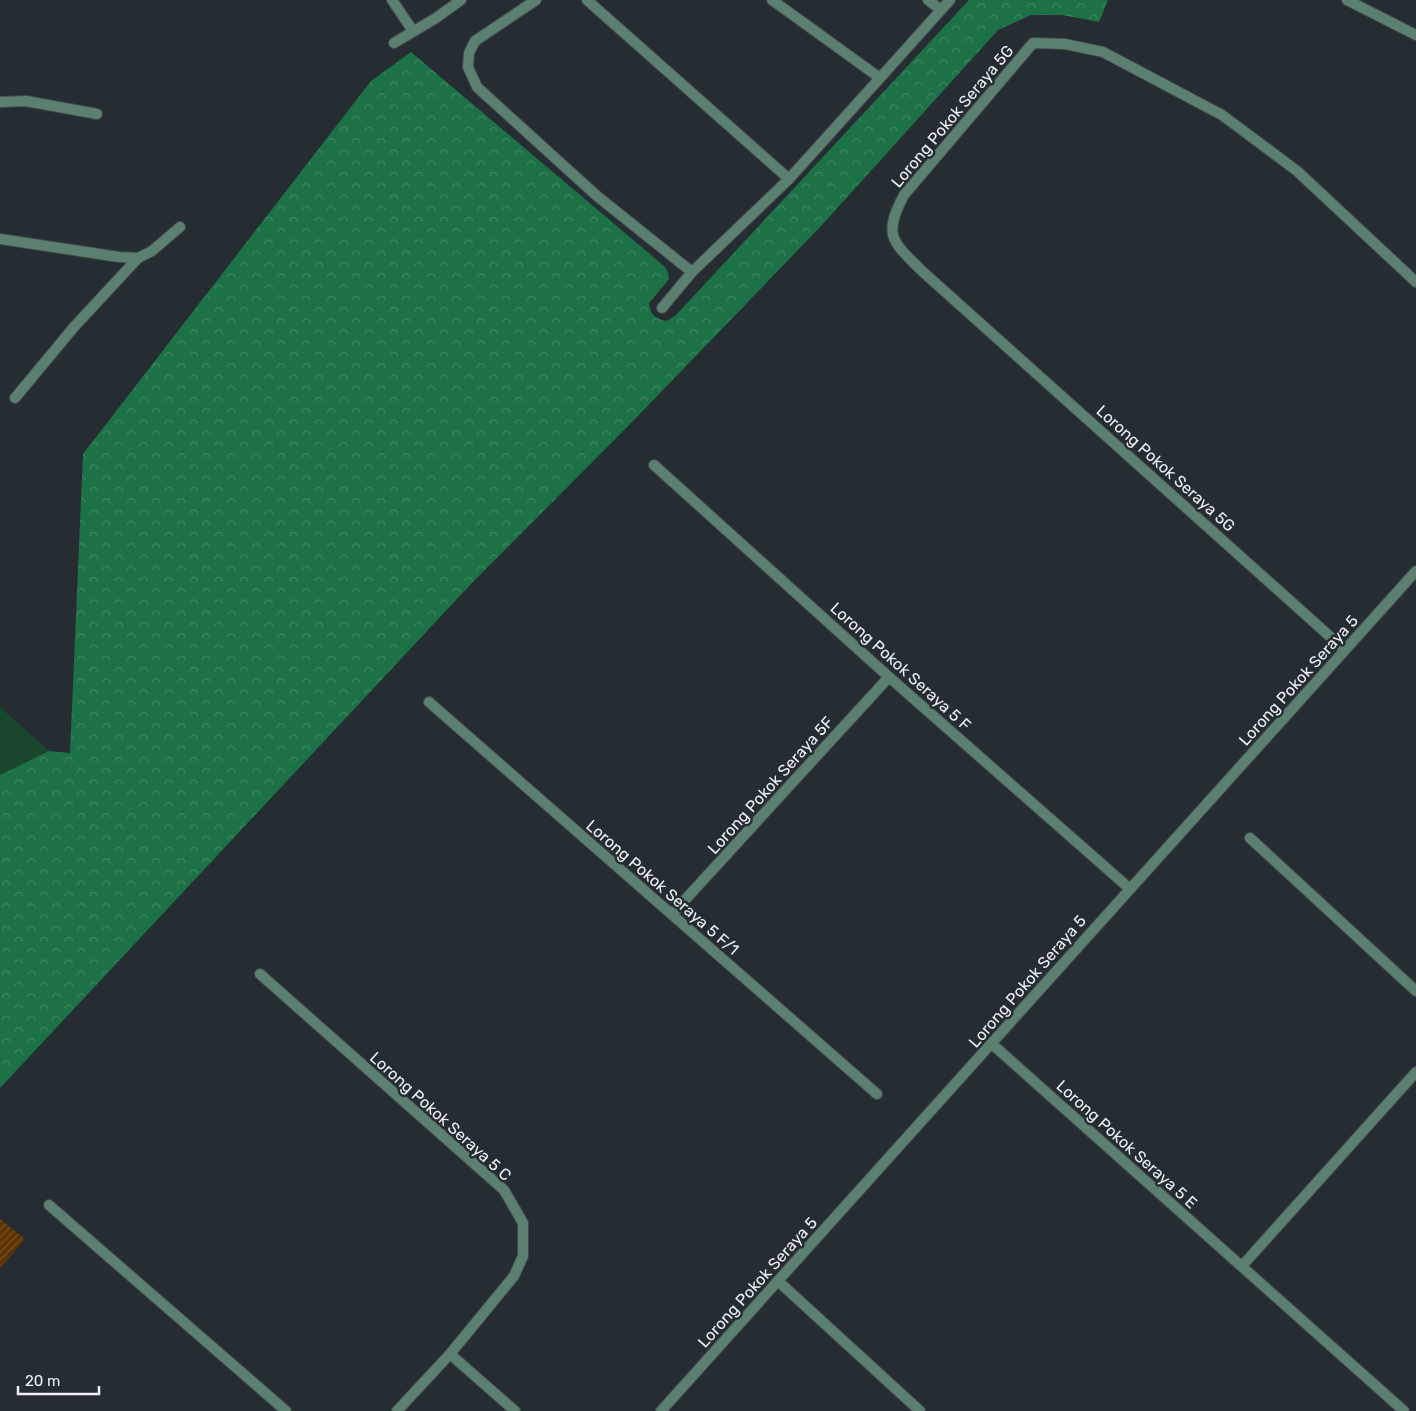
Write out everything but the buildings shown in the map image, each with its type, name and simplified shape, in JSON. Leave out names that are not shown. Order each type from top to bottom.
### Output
[{"type":"street","points":[[392,0],[413,32]]},
{"type":"street","points":[[394,43],[436,18],[461,0]]},
{"type":"street","points":[[536,0],[475,41],[469,53],[468,67],[477,87],[597,196],[692,272]]},
{"type":"street","points":[[586,0],[789,179]]},
{"type":"street","points":[[772,0],[880,78]]},
{"type":"street","points":[[928,0],[941,10]]},
{"type":"street","points":[[662,308],[692,272],[789,179],[950,0]]},
{"type":"street","points":[[1347,0],[1416,36]]},
{"type":"street","name":"Lorong Pokok Seraya 5G","points":[[1345,650],[922,270],[896,245],[891,229],[895,211],[904,195],[1033,43],[1065,44],[1103,52],[1222,115],[1297,171],[1416,282]]},
{"type":"street","points":[[0,102],[26,101],[97,114]]},
{"type":"street","points":[[15,398],[74,327],[138,258],[152,251],[180,227]]},
{"type":"street","points":[[0,239],[119,257],[138,258]]},
{"type":"street","name":"Lorong Pokok Seraya 5 F","points":[[654,465],[889,677],[1129,888]]},
{"type":"street","name":"Lorong Pokok Seraya 5","points":[[661,1411],[992,1044],[1129,888],[1416,571]]},
{"type":"street","name":"Lorong Pokok Seraya 5F","points":[[672,914],[889,677]]},
{"type":"street","name":"Lorong Pokok Seraya 5 F/1","points":[[429,702],[877,1094]]},
{"type":"street","points":[[1250,838],[1416,991]]},
{"type":"street","name":"Lorong Pokok Seraya 5 C","points":[[260,974],[504,1190],[523,1223],[523,1256],[514,1276],[450,1354],[397,1411]]},
{"type":"street","name":"Lorong Pokok Seraya 5 E","points":[[992,1044],[1404,1411]]},
{"type":"street","points":[[1242,1266],[1416,1072]]},
{"type":"street","points":[[49,1205],[286,1411]]},
{"type":"street","points":[[778,1281],[920,1411]]},
{"type":"street","points":[[450,1354],[515,1411]]},
{"type":"green space","points":[[969,0],[1108,0],[1099,22],[1062,15],[1031,15],[998,30],[822,225],[634,420],[470,585],[0,1088],[0,775],[49,751],[70,753],[83,454],[371,81],[411,52],[664,266],[668,272],[669,279],[649,303],[654,316],[667,321],[676,315]]},
{"type":"green space","points":[[0,707],[49,751],[0,775]]}]
